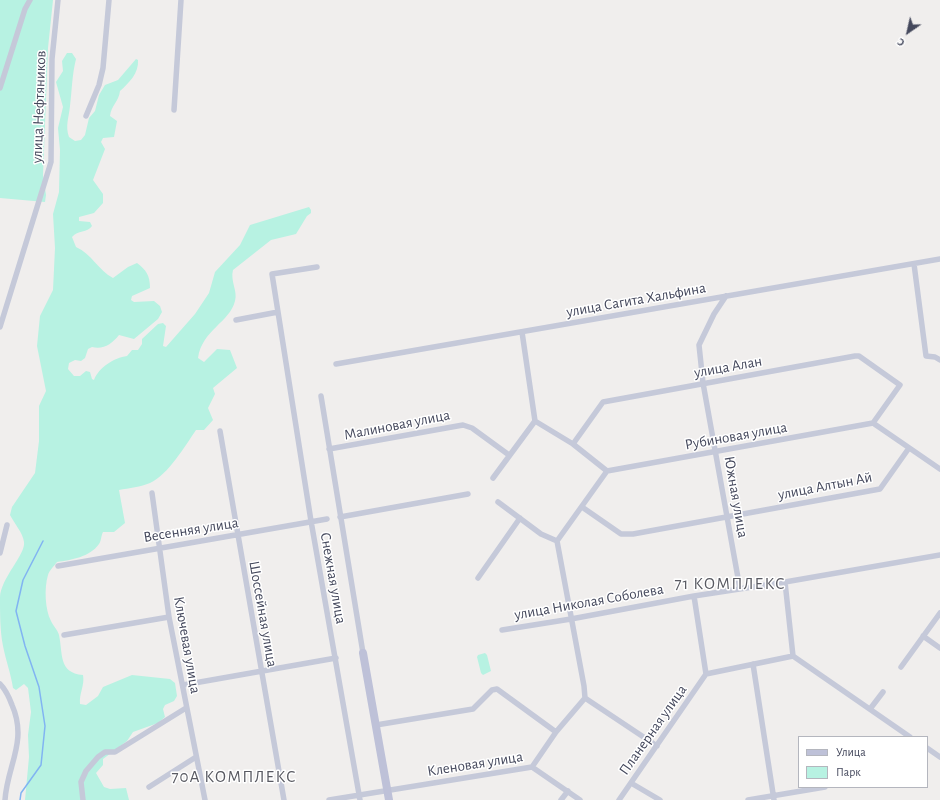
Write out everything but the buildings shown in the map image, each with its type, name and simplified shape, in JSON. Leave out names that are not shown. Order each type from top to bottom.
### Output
[{"type":"street","points":[[0,88],[25,9],[30,0]]},
{"type":"street","name":"улица Нефтяников","points":[[0,327],[51,162],[52,59],[58,0]]},
{"type":"street","points":[[86,116],[99,84],[103,68],[109,0]]},
{"type":"street","points":[[174,110],[181,0]]},
{"type":"street","name":"улица Сагита Хальфина","points":[[336,364],[940,259]]},
{"type":"street","points":[[914,264],[926,356],[935,357],[940,360]]},
{"type":"street","name":"Снежная улица","points":[[317,267],[272,274],[311,521],[360,797]]},
{"type":"street","name":"Южная улица","points":[[726,296],[714,314],[699,345],[703,383],[740,589]]},
{"type":"street","points":[[236,320],[278,312]]},
{"type":"street","points":[[493,478],[535,421],[522,332]]},
{"type":"street","name":"улица Алан","points":[[573,444],[603,402],[855,356],[859,356],[900,384],[873,423]]},
{"type":"street","points":[[321,396],[340,517],[389,800]]},
{"type":"street","points":[[532,767],[556,732],[585,698],[557,541],[607,471],[573,444],[535,421]]},
{"type":"street","points":[[873,423],[940,469]]},
{"type":"street","name":"Рубиновая улица","points":[[607,471],[873,423]]},
{"type":"street","name":"Малиновая улица","points":[[329,450],[463,425],[472,428],[509,455]]},
{"type":"street","name":"Шоссейная улица","points":[[220,431],[260,670],[284,800]]},
{"type":"street","name":"улица Алтын Ай","points":[[582,507],[621,534],[633,534],[727,518],[880,489],[909,448]]},
{"type":"street","name":"Ключевая улица","points":[[152,493],[169,617],[204,800]]},
{"type":"street","points":[[340,517],[468,494]]},
{"type":"street","points":[[498,502],[541,534],[557,541]]},
{"type":"street","points":[[478,578],[520,518]]},
{"type":"street","name":"Весенняя улица","points":[[58,566],[159,547],[327,519]]},
{"type":"street","points":[[0,553],[7,525]]},
{"type":"street","name":"улица Николая Соболева","points":[[502,630],[940,555]]},
{"type":"street","points":[[785,582],[793,656]]},
{"type":"street","points":[[694,596],[706,674],[793,656],[870,709],[904,735]]},
{"type":"street","points":[[901,667],[940,612]]},
{"type":"street","points":[[64,635],[169,617]]},
{"type":"street","points":[[923,636],[940,648]]},
{"type":"street","points":[[183,685],[260,670],[336,658]]},
{"type":"street","points":[[753,664],[774,798]]},
{"type":"street","name":"Планерная улица","points":[[619,800],[706,674]]},
{"type":"street","points":[[0,684],[5,689],[15,712],[19,737],[17,752],[6,787],[5,800]]},
{"type":"street","points":[[376,725],[473,709],[492,690],[498,689],[556,732]]},
{"type":"street","points":[[870,709],[883,692]]},
{"type":"street","points":[[585,698],[657,746]]},
{"type":"street","points":[[83,800],[83,777],[98,757],[105,752],[115,752],[186,708]]},
{"type":"street","points":[[928,749],[940,757]]},
{"type":"street","points":[[149,787],[196,757]]},
{"type":"street","name":"Кленовая улица","points":[[330,800],[360,797],[387,790],[532,767],[580,800]]},
{"type":"street","points":[[630,783],[660,800]]},
{"type":"street","points":[[748,800],[774,798],[820,788]]},
{"type":"street","points":[[561,800],[568,791]]},
{"type":"green space","points":[[0,0],[53,0],[48,48],[43,175],[46,195],[45,202],[0,198]]},
{"type":"green space","points":[[67,53],[72,53],[76,59],[67,125],[69,137],[75,141],[81,140],[85,135],[89,118],[95,111],[99,95],[105,85],[118,80],[136,59],[138,60],[135,73],[130,81],[120,91],[111,112],[110,116],[117,121],[114,137],[103,138],[101,142],[105,149],[93,180],[103,194],[103,203],[94,213],[79,217],[79,221],[90,222],[92,226],[88,230],[77,233],[72,237],[76,247],[82,250],[103,271],[113,278],[128,267],[137,263],[148,276],[150,288],[132,296],[131,300],[134,302],[154,301],[160,306],[162,312],[158,319],[134,339],[119,335],[107,346],[100,348],[92,347],[88,349],[85,358],[81,361],[75,360],[69,363],[68,369],[74,376],[80,376],[86,371],[90,372],[92,379],[94,380],[96,375],[103,367],[117,359],[127,356],[132,350],[138,350],[142,344],[142,339],[158,324],[163,323],[166,326],[163,346],[166,347],[195,314],[209,293],[215,272],[240,245],[250,225],[309,207],[311,210],[311,213],[307,216],[296,234],[271,240],[233,270],[232,278],[236,293],[235,301],[228,315],[205,340],[198,358],[204,362],[217,349],[230,350],[237,368],[213,388],[215,394],[208,408],[213,420],[204,430],[196,430],[176,460],[157,479],[143,486],[119,490],[125,523],[114,532],[103,532],[100,543],[91,552],[74,559],[57,562],[50,570],[48,575],[46,586],[46,605],[52,623],[58,633],[63,661],[69,670],[83,675],[80,704],[86,705],[98,696],[103,687],[132,675],[170,679],[175,683],[177,696],[174,701],[165,705],[163,709],[165,717],[158,723],[133,732],[127,741],[103,759],[103,765],[96,773],[104,787],[110,789],[126,788],[129,800],[25,800],[29,757],[28,735],[31,712],[28,688],[24,684],[16,690],[13,688],[3,646],[1,628],[1,590],[24,547],[24,542],[20,532],[10,515],[12,507],[35,473],[39,441],[39,406],[46,391],[37,346],[40,316],[53,290],[55,248],[53,214],[59,192],[60,150],[58,128],[63,107],[56,82],[63,71],[62,61]]},
{"type":"green space","points":[[485,653],[487,655],[491,671],[483,675],[481,673],[477,657],[478,655]]},
{"type":"waterway","points":[[20,800],[21,793],[41,765],[45,726],[39,687],[25,646],[16,611],[23,580],[43,541]]},
{"type":"district","name":"71 КОМПЛЕКС","points":[[730,584]]},
{"type":"district","name":"70А КОМПЛЕКС","points":[[234,777]]}]
